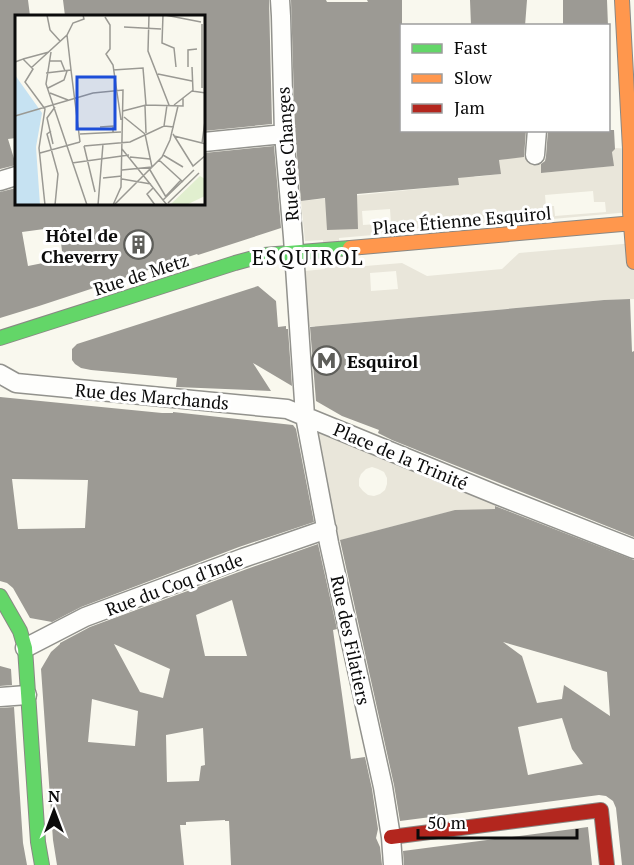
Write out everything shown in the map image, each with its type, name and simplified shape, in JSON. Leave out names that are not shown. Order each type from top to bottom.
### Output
[{"type":"street","name":"Rue des Changes","points":[[279,0],[284,134],[305,416]]},
{"type":"street","points":[[622,0],[634,262]]},
{"type":"street","points":[[536,154],[537,132]]},
{"type":"street","points":[[206,142],[284,134]]},
{"type":"street","points":[[0,181],[15,176]]},
{"type":"street","name":"Place Étienne Esquirol","points":[[294,252],[632,223]]},
{"type":"street","name":"Rue de Metz","points":[[0,338],[236,262],[264,255],[294,252]]},
{"type":"street","name":"Rue des Marchands","points":[[0,374],[16,383],[287,409],[305,416]]},
{"type":"street","name":"Place de la Trinité","points":[[305,416],[634,549]]},
{"type":"street","name":"Rue des Filatiers","points":[[305,416],[383,788],[393,865]]},
{"type":"street","name":"Rue du Coq d'Inde","points":[[25,648],[85,617],[327,529]]},
{"type":"street","points":[[0,596],[20,631],[25,648],[38,842],[42,865]]},
{"type":"street","points":[[0,697],[27,695]]},
{"type":"street","points":[[391,837],[601,810],[607,865]]},
{"type":"shaded area","points":[[630,149],[630,212],[339,238],[341,268],[402,263],[427,276],[502,269],[519,253],[634,243],[634,299],[332,325],[317,347],[315,326],[299,327],[295,272],[325,269],[323,240],[305,241],[301,201],[458,185],[457,164],[475,177],[500,174],[499,160],[541,154],[541,173],[613,166],[612,150]],"holes":[[[593,191],[594,202],[605,202],[606,212],[555,216],[554,206],[546,206],[545,195]],[[390,209],[391,223],[363,225],[362,211]],[[396,271],[398,289],[371,291],[370,273]]]},
{"type":"shaded area","points":[[305,416],[497,495],[495,509],[452,511],[329,543]],"holes":[[[372,467],[384,472],[387,478],[385,490],[374,496],[368,495],[359,486],[359,479],[366,469]]]},
{"type":"building","points":[[0,0],[28,0],[30,15],[15,15],[15,138],[8,139],[15,165],[0,169]]},
{"type":"building","points":[[63,0],[269,0],[272,124],[206,131],[206,15],[65,15]]},
{"type":"building","points":[[291,0],[368,2],[367,0],[402,0],[400,132],[526,132],[524,157],[499,160],[501,174],[458,178],[459,185],[357,194],[358,229],[327,230],[325,198],[301,201],[295,133]]},
{"type":"building","points":[[470,0],[527,0],[525,24],[471,24]]},
{"type":"building","points":[[563,0],[607,0],[608,24],[563,24]]},
{"type":"building","points":[[614,130],[615,149],[612,152],[614,166],[541,173],[541,164],[545,161],[548,132],[610,132]]},
{"type":"building","points":[[274,146],[281,228],[0,318],[0,192],[15,188],[15,206],[206,206],[206,153]],"holes":[[[59,227],[63,259],[28,266],[22,232]]]},
{"type":"building","points":[[258,286],[276,301],[278,327],[286,326],[288,329],[292,386],[253,363],[271,391],[176,387],[177,378],[91,370],[81,368],[72,360],[72,349],[77,344]]},
{"type":"building","points":[[630,299],[632,352],[634,351],[634,537],[392,440],[378,433],[379,430],[342,416],[316,401],[310,327]]},
{"type":"building","points":[[0,397],[162,413],[173,412],[293,425],[296,429],[314,522],[239,547],[81,607],[52,622],[30,618],[13,588],[0,581]],"holes":[[[12,479],[88,480],[85,528],[18,529]]]},
{"type":"building","points":[[495,506],[634,560],[634,865],[622,865],[616,808],[613,801],[606,796],[599,795],[400,821],[340,540],[455,510],[495,509]],"holes":[[[503,642],[607,672],[610,716],[564,685],[562,699],[537,703],[522,656]],[[562,718],[572,749],[583,764],[528,775],[518,727]]]},
{"type":"building","points":[[318,544],[337,629],[333,630],[351,759],[365,757],[372,789],[378,829],[376,838],[380,847],[382,865],[231,865],[229,821],[225,820],[186,822],[186,825],[180,825],[184,865],[57,865],[53,840],[41,669],[51,652],[60,643],[90,627]],"holes":[[[232,600],[247,656],[205,656],[196,615]],[[114,644],[170,669],[163,698],[140,692]],[[92,699],[138,711],[135,746],[88,742]],[[203,728],[205,765],[201,766],[199,781],[167,782],[166,735]]]},
{"type":"building","points":[[0,666],[11,669],[12,685],[0,686]]},
{"type":"building","points":[[14,707],[23,843],[27,865],[0,865],[0,708]]},
{"type":"building","points":[[588,827],[592,865],[404,865],[403,851]]},
{"type":"traffic: fast","points":[[0,338],[264,255],[350,248]]},
{"type":"traffic: fast","points":[[0,596],[20,631],[25,648],[38,842],[42,865]]},
{"type":"traffic: slow","points":[[622,0],[634,262]]},
{"type":"traffic: slow","points":[[350,248],[634,223]]},
{"type":"traffic: jam","points":[[391,837],[601,810],[607,865]]},
{"type":"place","name":"Hôtel de Cheverry","points":[[139,245]]},
{"type":"place","name":"Esquirol","points":[[326,361]]},
{"type":"district","name":"ESQUIROL","points":[[308,257]]}]
